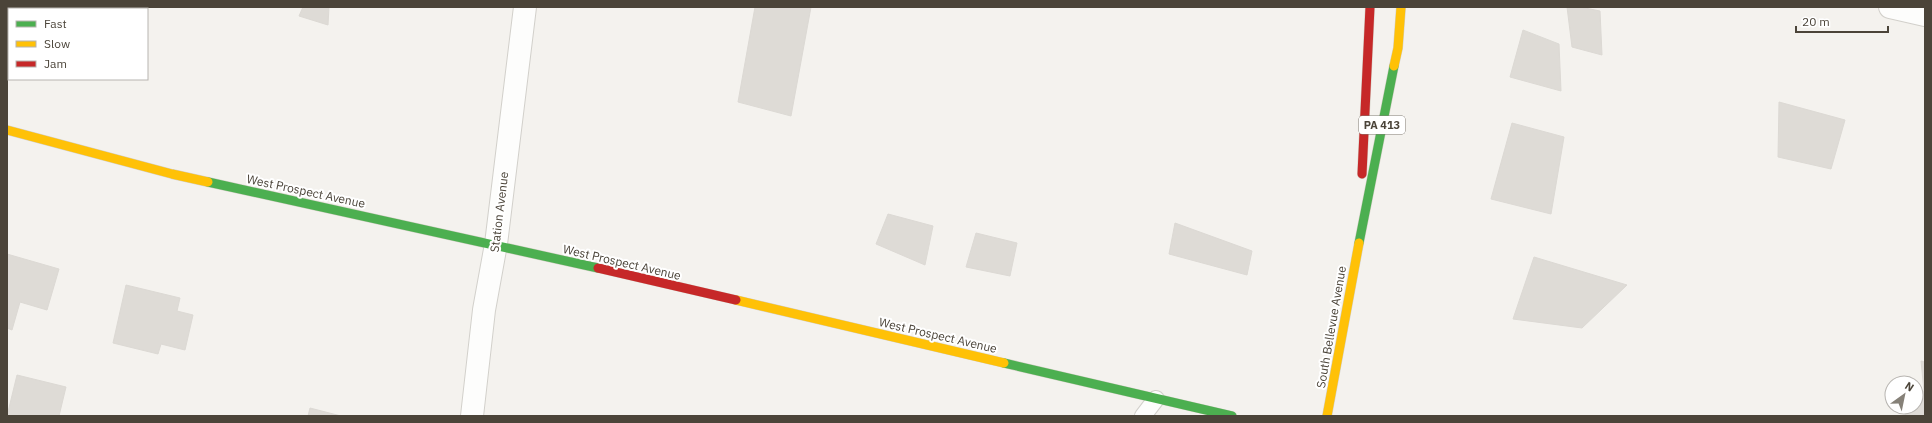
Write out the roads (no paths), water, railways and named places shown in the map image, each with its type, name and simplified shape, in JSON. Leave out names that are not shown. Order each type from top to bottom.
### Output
[{"type":"street","name":"Station Avenue","points":[[472,416],[484,310],[496,244],[525,7]]},
{"type":"street","name":"South Bellevue Avenue","points":[[1359,242],[1370,7]]},
{"type":"street","name":"South Bellevue Avenue","points":[[1327,416],[1359,242],[1398,48],[1402,7]]},
{"type":"street","points":[[1890,7],[1925,16]]},
{"type":"street","name":"West Prospect Avenue","points":[[7,130],[172,174],[496,244],[1232,416]]},
{"type":"lane","points":[[1143,416],[1156,399]]}]
